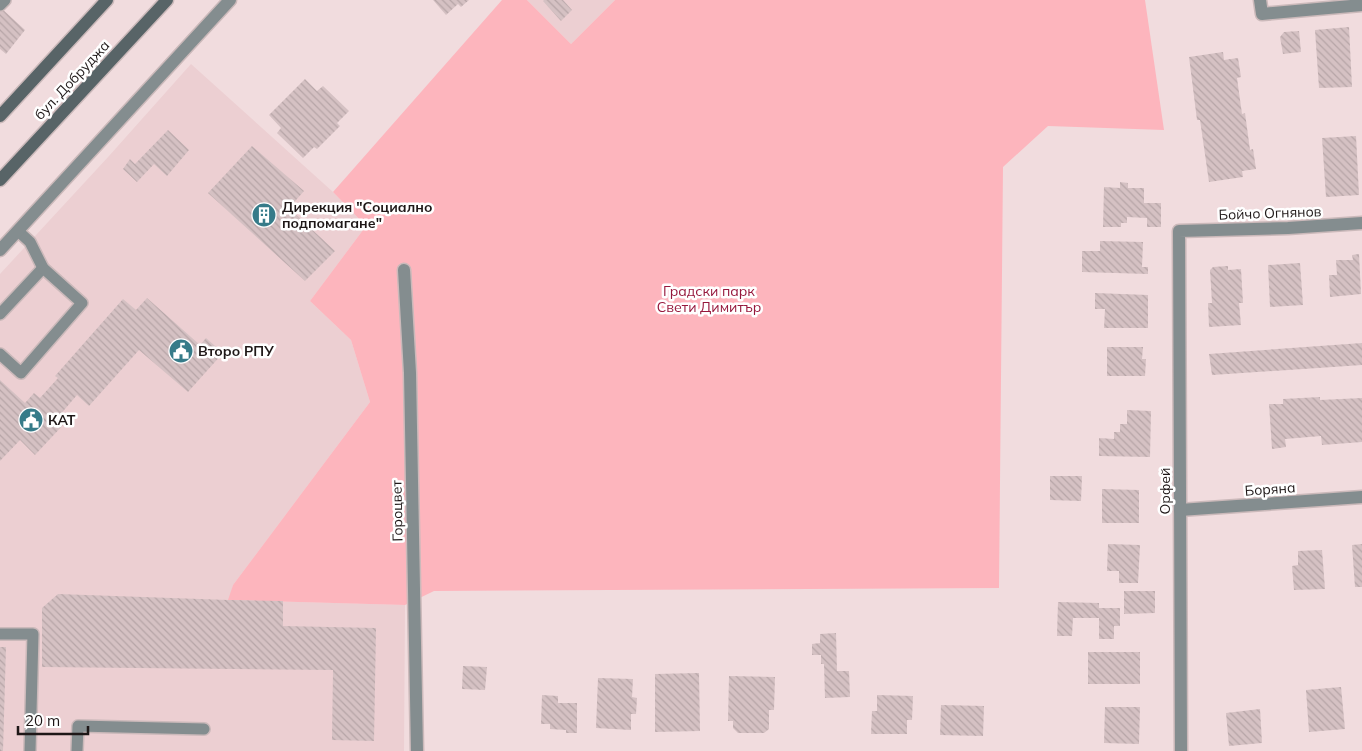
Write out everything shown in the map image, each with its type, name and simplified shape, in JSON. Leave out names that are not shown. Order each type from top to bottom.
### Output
[{"type":"main road","name":"бул. Добруджа","points":[[0,116],[107,0]]},
{"type":"main road","name":"бул. Добруджа","points":[[0,180],[167,0]]},
{"type":"street","points":[[0,250],[230,0]]},
{"type":"street","points":[[1260,0],[1262,14],[1362,5]]},
{"type":"street","name":"Бойчо Огнянов","points":[[1179,231],[1288,228],[1362,223]]},
{"type":"street","name":"Орфей","points":[[1179,231],[1181,751]]},
{"type":"street","name":"Гороцвет","points":[[404,270],[410,373],[417,751]]},
{"type":"street","name":"Боряна","points":[[1180,510],[1362,497]]},
{"type":"lane","points":[[0,5],[5,0]]},
{"type":"lane","points":[[0,354],[21,373],[82,303],[43,268],[30,242],[18,231]]},
{"type":"lane","points":[[0,314],[43,268]]},
{"type":"lane","points":[[0,634],[32,634],[30,751]]},
{"type":"lane","points":[[77,751],[78,726],[204,729]]},
{"type":"shaded area","points":[[527,0],[615,0],[571,44]]},
{"type":"shaded area","points":[[191,64],[333,192],[366,226],[310,301],[351,340],[370,402],[233,585],[229,600],[405,605],[404,751],[0,751],[0,274]]},
{"type":"green space","name":"Градски парк Свети Димитър","points":[[502,0],[527,0],[571,44],[615,0],[1145,0],[1164,130],[1048,126],[1003,167],[999,588],[434,591],[405,605],[228,600],[233,585],[370,402],[351,340],[310,301],[366,226],[333,192]]},
{"type":"building","points":[[433,0],[469,0],[461,7],[458,4],[446,15]]},
{"type":"building","points":[[544,0],[563,0],[572,10],[561,21]]},
{"type":"building","points":[[0,7],[25,30],[6,54],[0,49]]},
{"type":"building","points":[[1349,27],[1352,87],[1319,88],[1315,30]]},
{"type":"building","points":[[1299,31],[1301,52],[1283,54],[1280,37],[1284,32]]},
{"type":"building","points":[[1223,52],[1224,60],[1238,58],[1241,77],[1237,78],[1242,114],[1245,113],[1250,150],[1253,149],[1256,169],[1242,171],[1243,177],[1209,182],[1200,120],[1197,120],[1189,57]]},
{"type":"building","points":[[305,79],[317,91],[323,86],[349,111],[337,123],[340,126],[317,149],[314,147],[303,158],[277,133],[281,128],[269,115]]},
{"type":"building","points":[[168,130],[189,150],[167,176],[154,164],[137,182],[123,169],[130,159],[135,164]]},
{"type":"building","points":[[1356,136],[1359,195],[1326,197],[1322,138]]},
{"type":"building","name":"Дирекция \"Социално подпомагане\"","points":[[252,146],[304,191],[289,208],[335,251],[305,281],[208,193]]},
{"type":"building","points":[[1120,182],[1128,183],[1128,188],[1144,188],[1144,203],[1161,203],[1161,227],[1147,227],[1147,218],[1127,217],[1127,223],[1121,223],[1121,227],[1103,227],[1104,187],[1120,188]]},
{"type":"building","points":[[1100,241],[1143,242],[1142,267],[1148,267],[1148,274],[1082,272],[1082,251],[1100,251]]},
{"type":"building","points":[[1359,254],[1361,294],[1330,297],[1329,275],[1337,275],[1336,260],[1353,260],[1352,255]]},
{"type":"building","points":[[1300,263],[1303,305],[1270,307],[1268,265]]},
{"type":"building","points":[[1228,266],[1228,270],[1241,269],[1243,303],[1239,303],[1241,325],[1209,327],[1208,303],[1212,303],[1210,270],[1213,267]]},
{"type":"building","points":[[1095,293],[1148,295],[1148,328],[1104,328],[1105,309],[1095,309]]},
{"type":"building","name":"Второ РПУ","points":[[147,298],[200,345],[206,338],[223,353],[188,392],[139,350],[89,406],[77,395],[59,416],[65,423],[35,455],[20,440],[0,461],[0,380],[25,403],[34,393],[40,398],[58,378],[55,376],[123,299],[136,310]]},
{"type":"building","points":[[1362,343],[1362,365],[1212,375],[1209,354]]},
{"type":"building","points":[[1107,347],[1143,347],[1142,359],[1146,359],[1145,376],[1107,376]]},
{"type":"building","points":[[1320,397],[1320,400],[1362,398],[1362,442],[1322,445],[1321,436],[1285,439],[1286,447],[1272,449],[1269,404],[1283,404],[1283,399]]},
{"type":"building","points":[[1127,410],[1151,411],[1150,457],[1099,456],[1099,438],[1114,439],[1114,432],[1120,432],[1120,424],[1127,424]]},
{"type":"building","points":[[1050,476],[1082,476],[1081,501],[1050,500]]},
{"type":"building","points":[[1102,489],[1139,490],[1139,523],[1102,523]]},
{"type":"building","points":[[1108,544],[1140,545],[1138,583],[1119,583],[1119,571],[1107,571]]},
{"type":"building","points":[[1362,544],[1362,587],[1355,587],[1352,545]]},
{"type":"building","points":[[1322,550],[1325,589],[1294,590],[1292,566],[1298,565],[1298,551]]},
{"type":"building","points":[[1124,591],[1155,591],[1155,613],[1124,614]]},
{"type":"building","points":[[58,594],[283,601],[283,626],[376,628],[374,741],[332,740],[333,670],[42,667],[42,608]]},
{"type":"building","points":[[1058,602],[1099,603],[1099,608],[1120,608],[1120,626],[1114,626],[1114,639],[1099,639],[1099,618],[1073,618],[1072,636],[1057,636]]},
{"type":"building","points":[[836,633],[837,671],[849,671],[850,697],[825,698],[824,664],[821,664],[821,655],[812,655],[812,644],[820,643],[820,634]]},
{"type":"building","points":[[0,647],[6,647],[3,751],[0,751]]},
{"type":"building","points":[[1088,652],[1140,652],[1140,684],[1088,684]]},
{"type":"building","points":[[463,666],[487,667],[485,690],[462,689]]},
{"type":"building","points":[[699,673],[700,731],[655,732],[655,674]]},
{"type":"building","points":[[729,676],[775,677],[774,710],[769,710],[769,729],[764,733],[738,733],[733,728],[733,721],[728,721]]},
{"type":"building","points":[[598,678],[633,679],[632,697],[637,698],[636,714],[631,714],[631,730],[596,728]]},
{"type":"building","points":[[1341,687],[1345,729],[1309,732],[1306,690]]},
{"type":"building","points":[[542,695],[558,696],[558,703],[577,703],[577,733],[566,733],[566,730],[550,729],[550,724],[541,724]]},
{"type":"building","points":[[877,695],[913,696],[912,720],[907,720],[907,734],[871,734],[872,711],[877,711]]},
{"type":"building","points":[[941,705],[984,706],[983,736],[940,735]]},
{"type":"building","points":[[1105,707],[1140,707],[1139,744],[1104,743]]},
{"type":"building","points":[[1260,709],[1262,743],[1229,746],[1226,713]]},
{"type":"place","name":"Дирекция \"Социално подпомагане\"","points":[[264,215]]},
{"type":"place","name":"Второ РПУ","points":[[181,351]]},
{"type":"place","name":"КАТ","points":[[31,420]]}]
